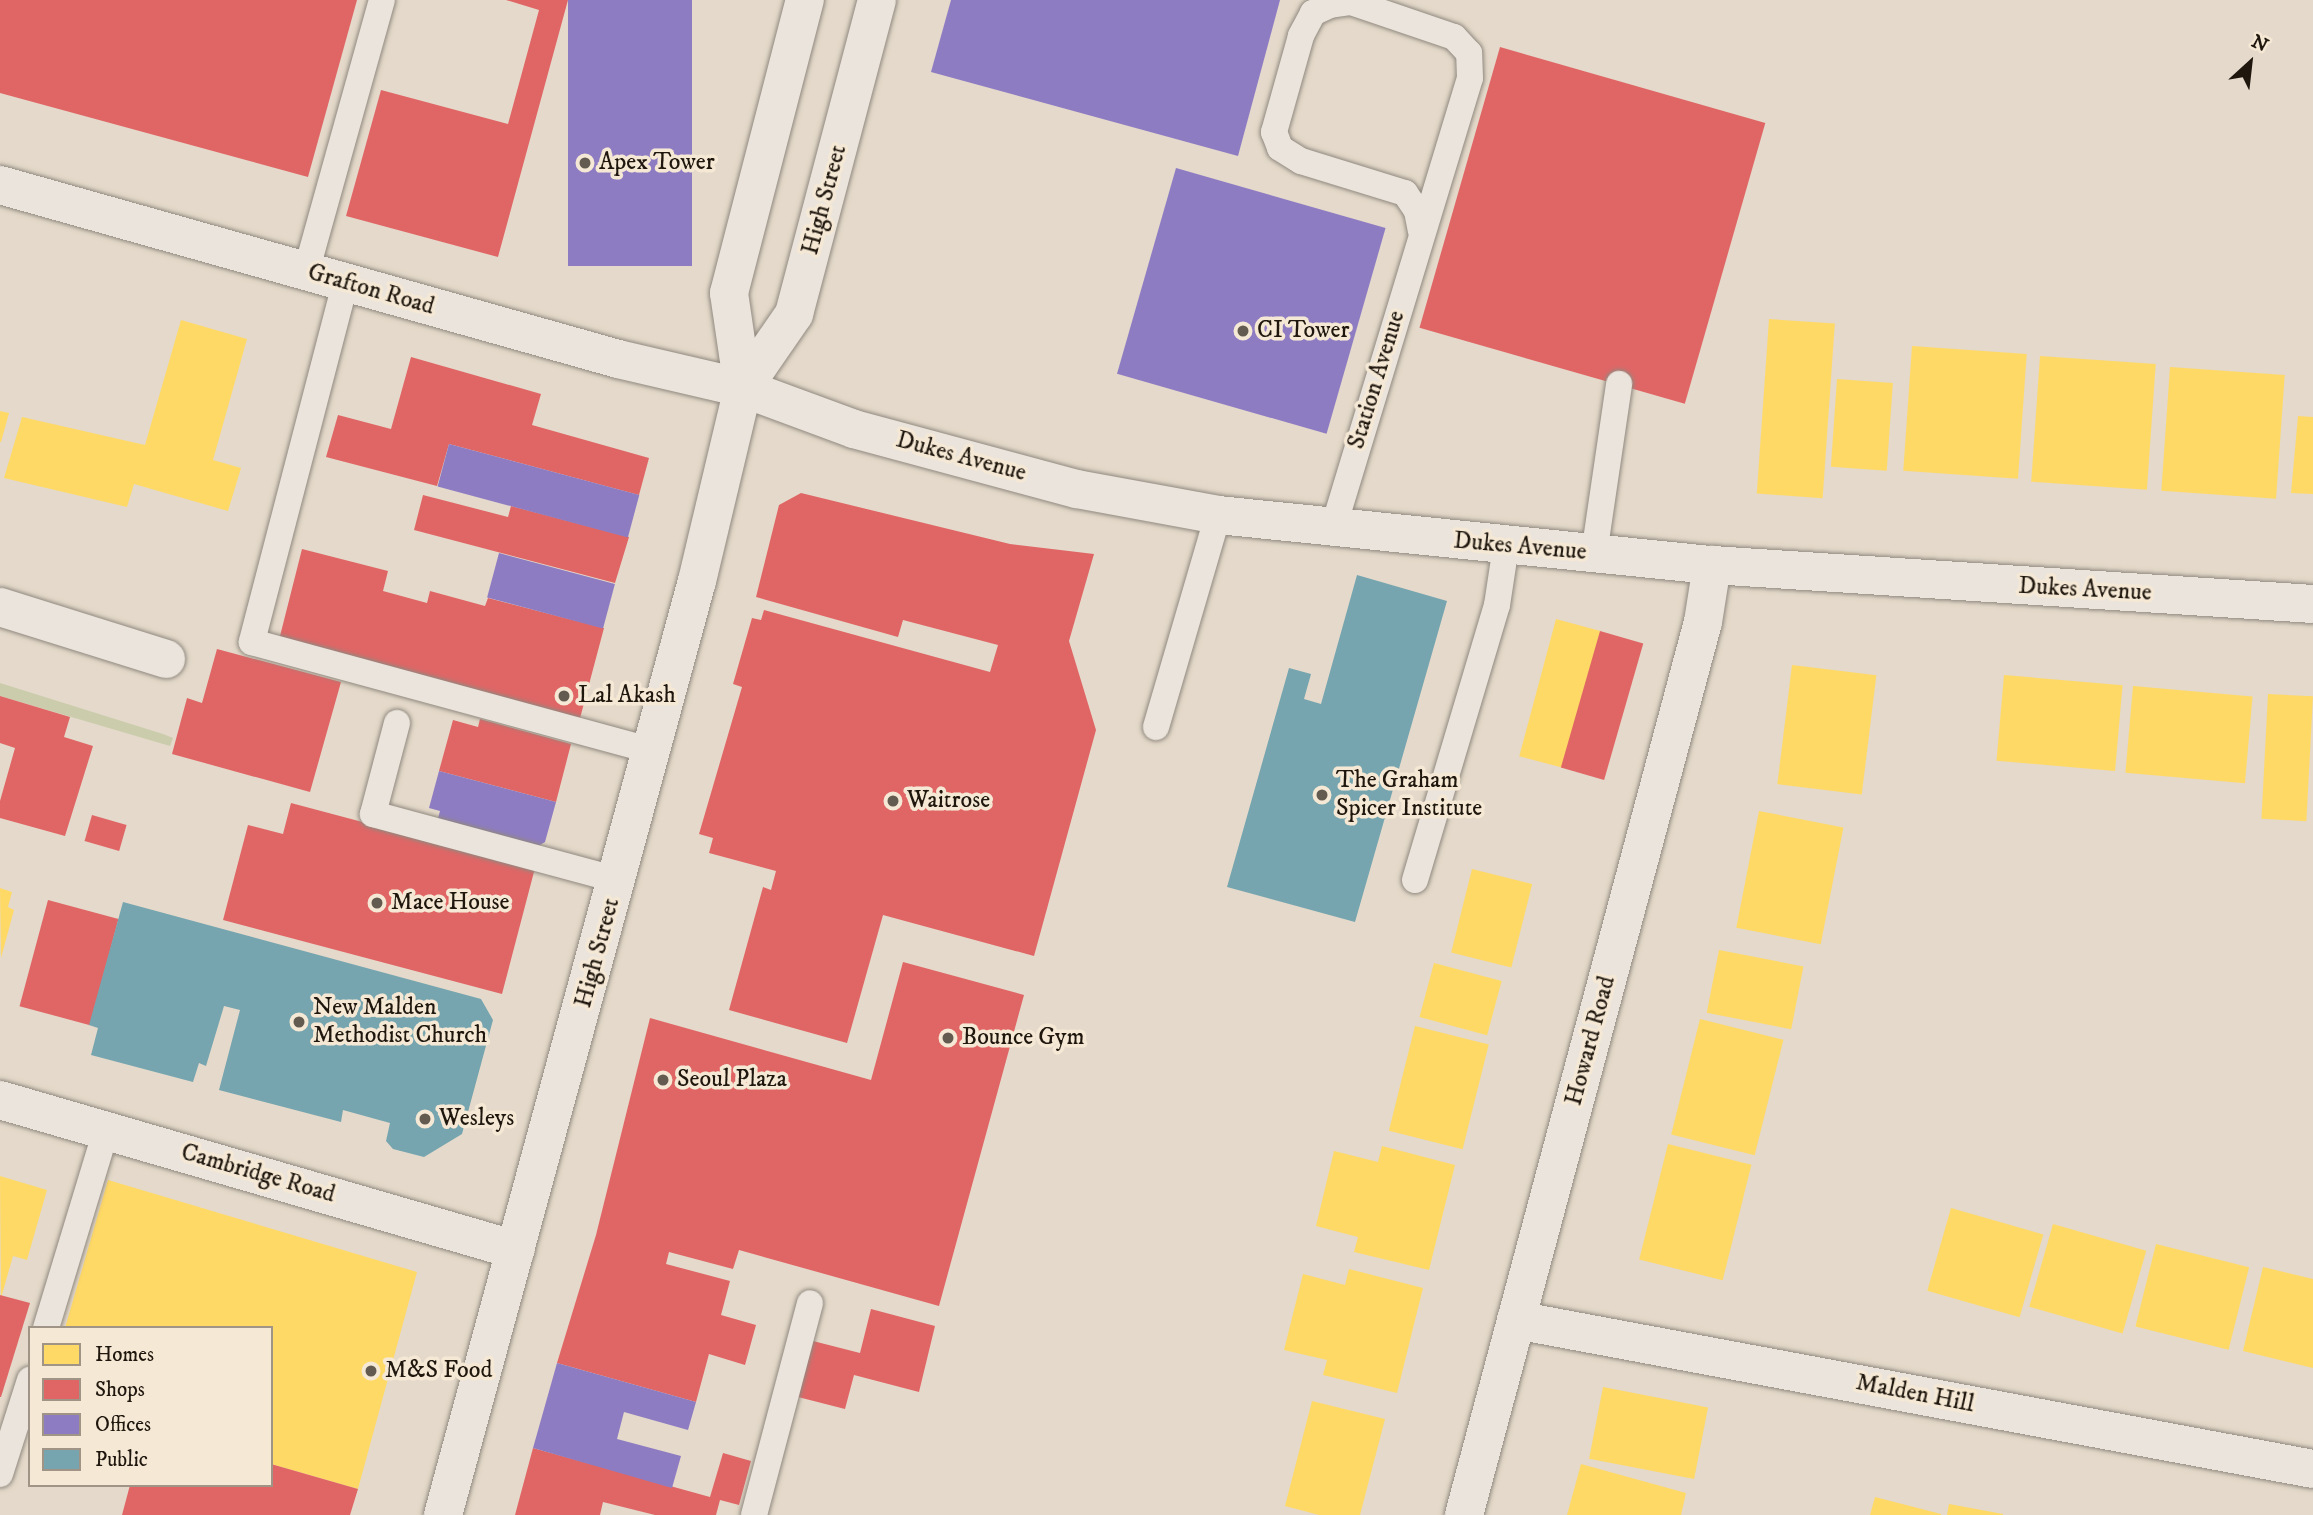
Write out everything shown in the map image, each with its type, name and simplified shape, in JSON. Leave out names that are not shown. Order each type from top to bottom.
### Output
[{"type":"street","name":"High Street","points":[[743,388],[729,293],[805,0]]},
{"type":"street","name":"High Street","points":[[443,1515],[652,751],[743,388],[794,314],[877,0]]},
{"type":"street","name":"Grafton Road","points":[[0,185],[618,359],[743,388]]},
{"type":"street","name":"Dukes Avenue","points":[[743,388],[854,429],[1051,482],[1218,515],[1333,529],[1712,565],[2313,604]]},
{"type":"street","name":"Howard Road","points":[[1464,1515],[1703,622],[1712,565]]},
{"type":"street","points":[[0,607],[166,659]]},
{"type":"street","name":"Cambridge Road","points":[[0,1100],[516,1250]]},
{"type":"street","name":"Malden Hill","points":[[1516,1320],[2313,1469]]},
{"type":"lane","points":[[306,272],[382,0]]},
{"type":"lane","name":"Station Avenue","points":[[1333,529],[1421,231],[1470,78],[1469,53],[1454,37],[1436,28],[1351,2],[1330,5],[1313,13],[1301,36],[1274,131],[1280,148],[1301,161],[1405,193],[1417,211],[1421,231]]},
{"type":"lane","points":[[345,284],[252,642],[652,751]]},
{"type":"lane","points":[[1594,554],[1619,384]]},
{"type":"lane","points":[[1156,727],[1218,515]]},
{"type":"lane","points":[[1415,880],[1497,605],[1506,546]]},
{"type":"lane","points":[[397,723],[373,814],[617,880]]},
{"type":"lane","points":[[47,1326],[106,1131]]},
{"type":"lane","points":[[754,1515],[810,1303]]},
{"type":"lane","points":[[0,1474],[28,1386]]},
{"type":"green space","points":[[0,683],[173,738],[170,746],[0,696]]},
{"type":"building: Homes","points":[[1769,319],[1835,324],[1823,498],[1757,494]]},
{"type":"building: Homes","points":[[181,320],[247,339],[213,460],[241,468],[228,511],[134,484],[127,507],[4,478],[22,417],[145,445]]},
{"type":"building: Homes","points":[[1912,346],[2027,354],[2018,479],[1903,471]]},
{"type":"building: Homes","points":[[2040,356],[2156,364],[2147,490],[2031,482]]},
{"type":"building: Homes","points":[[2170,367],[2285,375],[2276,499],[2161,491]]},
{"type":"building: Homes","points":[[1837,379],[1893,383],[1887,471],[1831,467]]},
{"type":"building: Homes","points":[[0,411],[9,413],[1,442],[0,442]]},
{"type":"building: Homes","points":[[2298,416],[2313,417],[2313,494],[2291,493]]},
{"type":"building: Homes","points":[[1556,619],[1600,631],[1564,768],[1519,756]]},
{"type":"building: Homes","points":[[1792,665],[1876,675],[1862,794],[1777,784]]},
{"type":"building: Homes","points":[[2004,675],[2123,685],[2115,771],[1997,761]]},
{"type":"building: Homes","points":[[2133,686],[2253,696],[2245,783],[2125,773]]},
{"type":"building: Homes","points":[[2268,694],[2313,696],[2306,821],[2261,819]]},
{"type":"building: Homes","points":[[1759,811],[1843,827],[1821,944],[1736,928]]},
{"type":"building: Homes","points":[[1472,869],[1532,884],[1511,967],[1451,952]]},
{"type":"building: Homes","points":[[0,888],[12,892],[8,907],[14,910],[1,958]]},
{"type":"building: Homes","points":[[1719,950],[1803,966],[1791,1029],[1707,1013]]},
{"type":"building: Homes","points":[[1434,963],[1502,981],[1487,1035],[1420,1017]]},
{"type":"building: Homes","points":[[1700,1019],[1783,1040],[1755,1155],[1671,1134]]},
{"type":"building: Homes","points":[[1415,1026],[1489,1044],[1463,1149],[1389,1131]]},
{"type":"building: Homes","points":[[1668,1144],[1751,1165],[1723,1280],[1639,1259]]},
{"type":"building: Homes","points":[[1382,1146],[1455,1165],[1429,1270],[1354,1252],[1358,1237],[1316,1226],[1334,1151],[1378,1162]]},
{"type":"building: Homes","points":[[0,1176],[47,1190],[27,1260],[13,1256],[1,1298]]},
{"type":"building: Homes","points":[[108,1180],[417,1272],[358,1489],[273,1465],[273,1326],[66,1326]]},
{"type":"building: Homes","points":[[1951,1208],[2043,1234],[2020,1317],[1927,1291]]},
{"type":"building: Homes","points":[[2053,1224],[2146,1251],[2123,1333],[2029,1307]]},
{"type":"building: Homes","points":[[2156,1244],[2249,1267],[2229,1350],[2135,1326]]},
{"type":"building: Homes","points":[[2263,1267],[2313,1279],[2313,1368],[2243,1351]]},
{"type":"building: Homes","points":[[1349,1269],[1423,1288],[1397,1393],[1323,1375],[1327,1360],[1284,1350],[1303,1274],[1345,1285]]},
{"type":"building: Homes","points":[[1603,1387],[1708,1407],[1694,1479],[1589,1459]]},
{"type":"building: Homes","points":[[1312,1401],[1385,1419],[1360,1515],[1319,1515],[1285,1506]]},
{"type":"building: Homes","points":[[1581,1464],[1686,1493],[1681,1515],[1567,1515]]},
{"type":"building: Homes","points":[[1875,1497],[1941,1514],[1941,1515],[1870,1515]]},
{"type":"building: Homes","points":[[1949,1504],[2003,1514],[2003,1515],[1947,1515]]},
{"type":"building: Shops","points":[[0,0],[357,0],[308,177],[0,93]]},
{"type":"building: Shops","points":[[506,0],[568,0],[498,257],[346,216],[381,90],[508,124],[539,10]]},
{"type":"building: Shops","points":[[1500,47],[1765,123],[1685,404],[1420,328]]},
{"type":"building: Shops","points":[[411,357],[541,394],[532,425],[649,458],[639,495],[449,444],[437,486],[326,457],[338,415],[391,429]]},
{"type":"building: Shops","name":"Waitrose","points":[[801,493],[1010,544],[1094,554],[1069,641],[1096,730],[1034,956],[883,915],[847,1043],[729,1010],[763,887],[771,890],[776,871],[709,853],[713,838],[699,834],[742,687],[733,684],[752,618],[761,620],[764,610],[990,672],[998,645],[903,620],[898,637],[756,597],[779,505]]},
{"type":"building: Shops","points":[[423,495],[508,517],[511,506],[629,537],[615,583],[414,530]]},
{"type":"building: Shops","points":[[302,549],[388,571],[383,591],[427,603],[430,591],[485,606],[488,598],[604,628],[579,722],[279,640]]},
{"type":"building: Shops","points":[[1600,631],[1643,643],[1604,780],[1561,767]]},
{"type":"building: Shops","points":[[217,649],[341,682],[310,792],[172,754],[187,698],[202,703]]},
{"type":"building: Shops","points":[[0,696],[70,717],[64,737],[93,746],[65,836],[0,818],[0,801],[15,748],[0,743]]},
{"type":"building: Shops","points":[[480,719],[571,744],[556,802],[439,771],[453,720],[478,727]]},
{"type":"building: Shops","name":"Mace House","points":[[291,803],[535,868],[502,994],[223,920],[248,825],[283,834]]},
{"type":"building: Shops","points":[[92,815],[127,825],[119,851],[85,841]]},
{"type":"building: Shops","points":[[48,900],[119,919],[90,1025],[20,1006]]},
{"type":"building: Shops","points":[[903,962],[1024,995],[939,1306],[739,1250],[733,1269],[669,1252],[666,1264],[730,1281],[721,1315],[756,1325],[745,1365],[709,1354],[696,1402],[557,1363],[596,1235],[650,1018],[871,1080]]},
{"type":"building: Shops","points":[[0,1295],[30,1303],[1,1397],[0,1397]]},
{"type":"building: Shops","points":[[871,1309],[935,1326],[919,1392],[854,1375],[845,1409],[798,1397],[813,1341],[860,1353]]},
{"type":"building: Shops","points":[[533,1448],[710,1497],[723,1453],[751,1461],[739,1505],[720,1500],[716,1515],[655,1515],[603,1502],[600,1515],[515,1515]]},
{"type":"building: Shops","points":[[273,1465],[358,1489],[350,1515],[122,1515],[129,1487],[273,1487]]},
{"type":"building: Offices","name":"Apex Tower","points":[[568,0],[692,0],[692,266],[568,266]]},
{"type":"building: Offices","points":[[951,0],[1280,0],[1238,156],[931,72]]},
{"type":"building: Offices","name":"CI Tower","points":[[1176,168],[1386,228],[1327,434],[1117,374]]},
{"type":"building: Offices","points":[[449,444],[639,495],[628,537],[438,487]]},
{"type":"building: Offices","points":[[499,553],[615,584],[603,628],[487,597]]},
{"type":"building: Offices","points":[[439,771],[556,802],[545,842],[535,848],[437,822],[440,811],[429,808]]},
{"type":"building: Offices","points":[[557,1363],[696,1402],[688,1430],[624,1412],[617,1439],[681,1456],[672,1488],[533,1448]]},
{"type":"building: Public","name":"The Graham Spicer Institute","points":[[1357,575],[1447,601],[1355,922],[1227,887],[1289,668],[1311,674],[1304,699],[1321,704]]},
{"type":"building: Public","points":[[123,902],[481,999],[493,1020],[462,1134],[424,1157],[393,1149],[386,1141],[390,1123],[343,1110],[341,1122],[219,1090],[240,1010],[224,1006],[206,1066],[199,1063],[193,1082],[91,1055],[98,1028],[89,1025]]},
{"type":"place","name":"Apex Tower","points":[[585,163]]},
{"type":"place","name":"CI Tower","points":[[1243,331]]},
{"type":"place","name":"Lal Akash","points":[[564,696]]},
{"type":"place","name":"The Graham Spicer Institute","points":[[1322,795]]},
{"type":"place","name":"Waitrose","points":[[893,801]]},
{"type":"place","name":"Mace House","points":[[377,903]]},
{"type":"place","name":"New Malden Methodist Church","points":[[299,1022]]},
{"type":"place","name":"Bounce Gym","points":[[948,1038]]},
{"type":"place","name":"Seoul Plaza","points":[[663,1080]]},
{"type":"place","name":"Wesleys","points":[[425,1119]]},
{"type":"place","name":"M&S Food","points":[[371,1371]]}]
